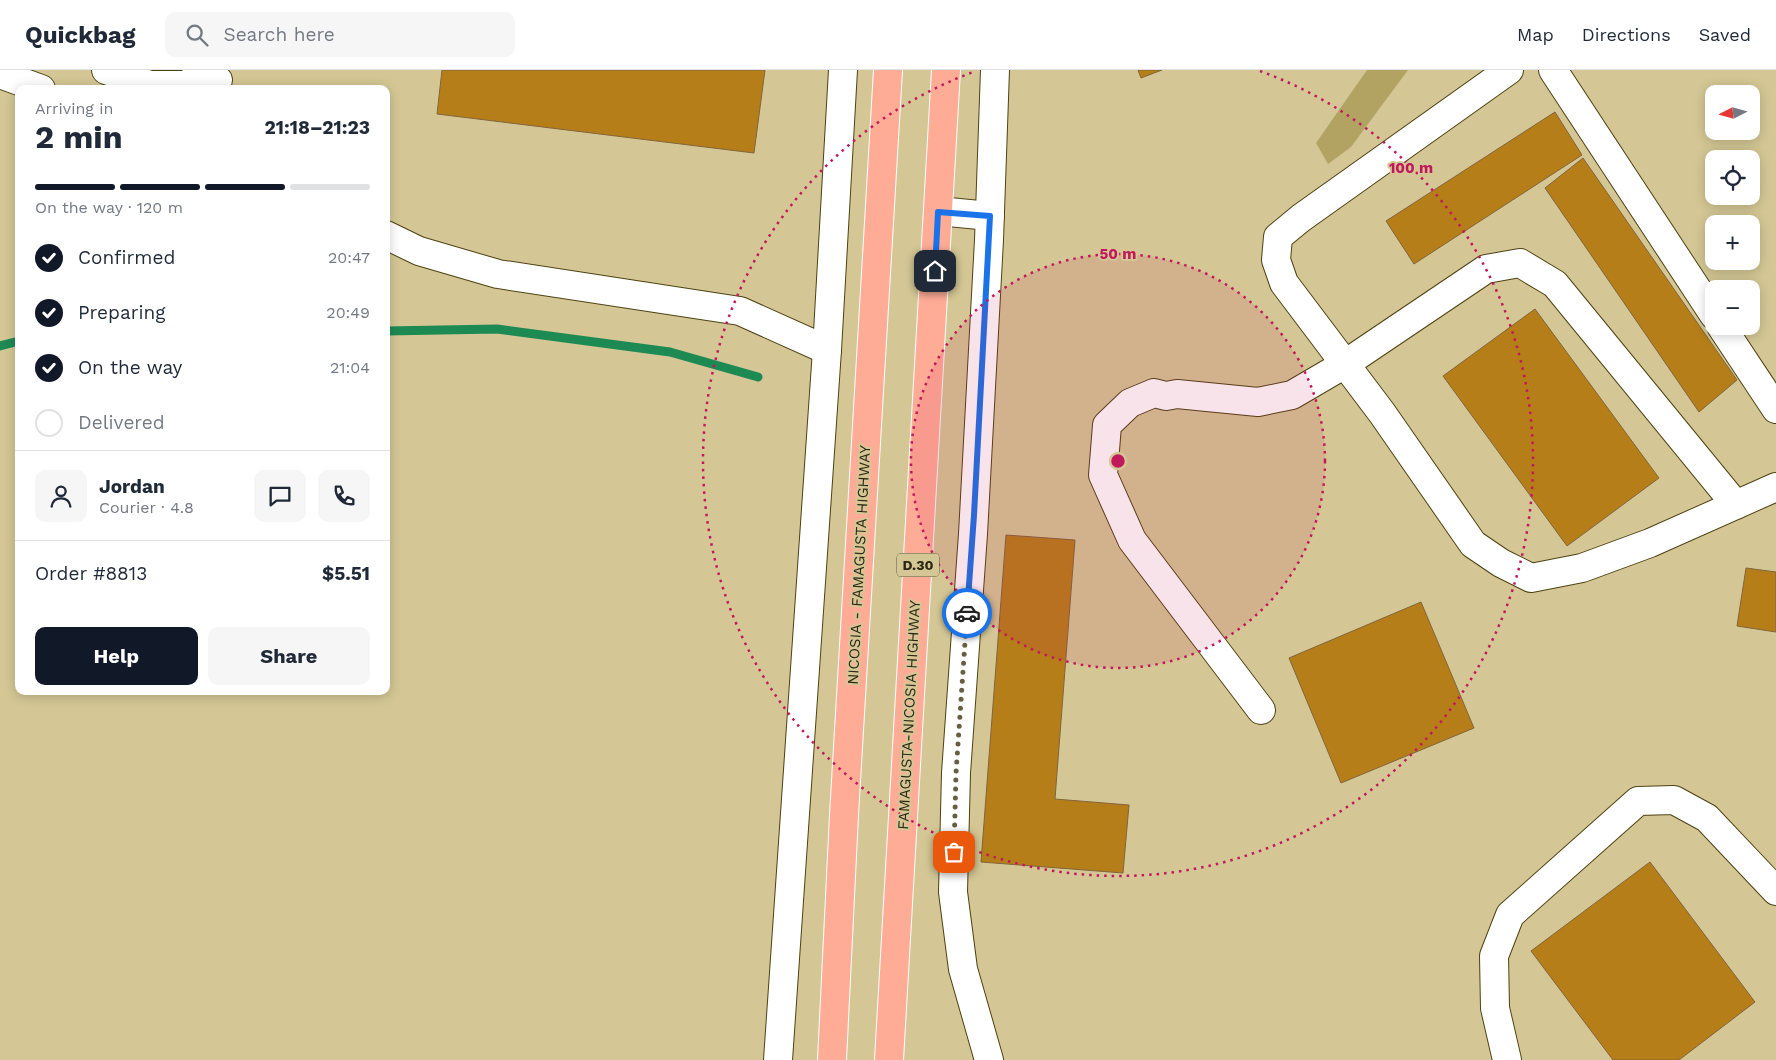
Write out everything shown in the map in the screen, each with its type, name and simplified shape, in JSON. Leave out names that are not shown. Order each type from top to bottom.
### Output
[{"type":"highway","name":"NICOSIA - FAMAGUSTA HIGHWAY","points":[[832,1060],[844,815],[888,70]]},
{"type":"highway","name":"FAMAGUSTA-NICOSIA HIGHWAY","points":[[889,1060],[946,70]]},
{"type":"street","points":[[106,70],[150,85],[184,84],[217,80]]},
{"type":"street","points":[[778,1060],[827,350],[843,70]]},
{"type":"street","points":[[989,1060],[963,969],[953,892],[956,773],[973,534],[990,216],[995,70]]},
{"type":"street","points":[[1509,70],[1301,218],[1278,237],[1276,260],[1284,283],[1382,413],[1473,544],[1501,563],[1531,578],[1582,568],[1650,544],[1776,486]]},
{"type":"street","points":[[1553,70],[1705,301]]},
{"type":"street","points":[[0,74],[30,85]]},
{"type":"street","points":[[938,212],[990,216]]},
{"type":"street","points":[[390,237],[419,251],[498,274],[740,311],[827,350]]},
{"type":"street","points":[[1260,710],[1132,540],[1102,475],[1108,425],[1130,402],[1154,393],[1166,396],[1177,394],[1258,402],[1292,395],[1345,364],[1486,269],[1520,263],[1556,284],[1736,505]]},
{"type":"street","points":[[1727,335],[1776,408]]},
{"type":"street","points":[[1507,1060],[1495,1008],[1494,956],[1510,915],[1638,801],[1674,800],[1707,818],[1776,891]]},
{"type":"shaded area","points":[[1367,70],[1408,70],[1351,147],[1328,164],[1316,143]]},
{"type":"building","points":[[442,70],[765,70],[754,153],[437,114]]},
{"type":"building","points":[[1138,70],[1162,70],[1141,78]]},
{"type":"building","points":[[1555,112],[1582,155],[1414,264],[1386,221]]},
{"type":"building","points":[[1583,158],[1737,380],[1699,412],[1545,188]]},
{"type":"building","points":[[1535,309],[1659,478],[1567,546],[1443,376]]},
{"type":"building","points":[[1006,535],[1075,540],[1055,799],[1129,805],[1123,873],[981,862]]},
{"type":"building","points":[[1746,568],[1776,572],[1776,632],[1737,626]]},
{"type":"building","points":[[1421,602],[1474,728],[1341,783],[1289,658]]},
{"type":"building","points":[[1650,862],[1755,1002],[1679,1060],[1613,1060],[1531,951]]},
{"type":"waterway","points":[[390,331],[497,329],[670,352],[758,377]]},
{"type":"waterway","points":[[0,346],[15,342]]},
{"type":"way so far","points":[[954,852],[956,773],[967,613]]},
{"type":"route","points":[[935,271],[938,212],[990,216],[967,613]]}]
